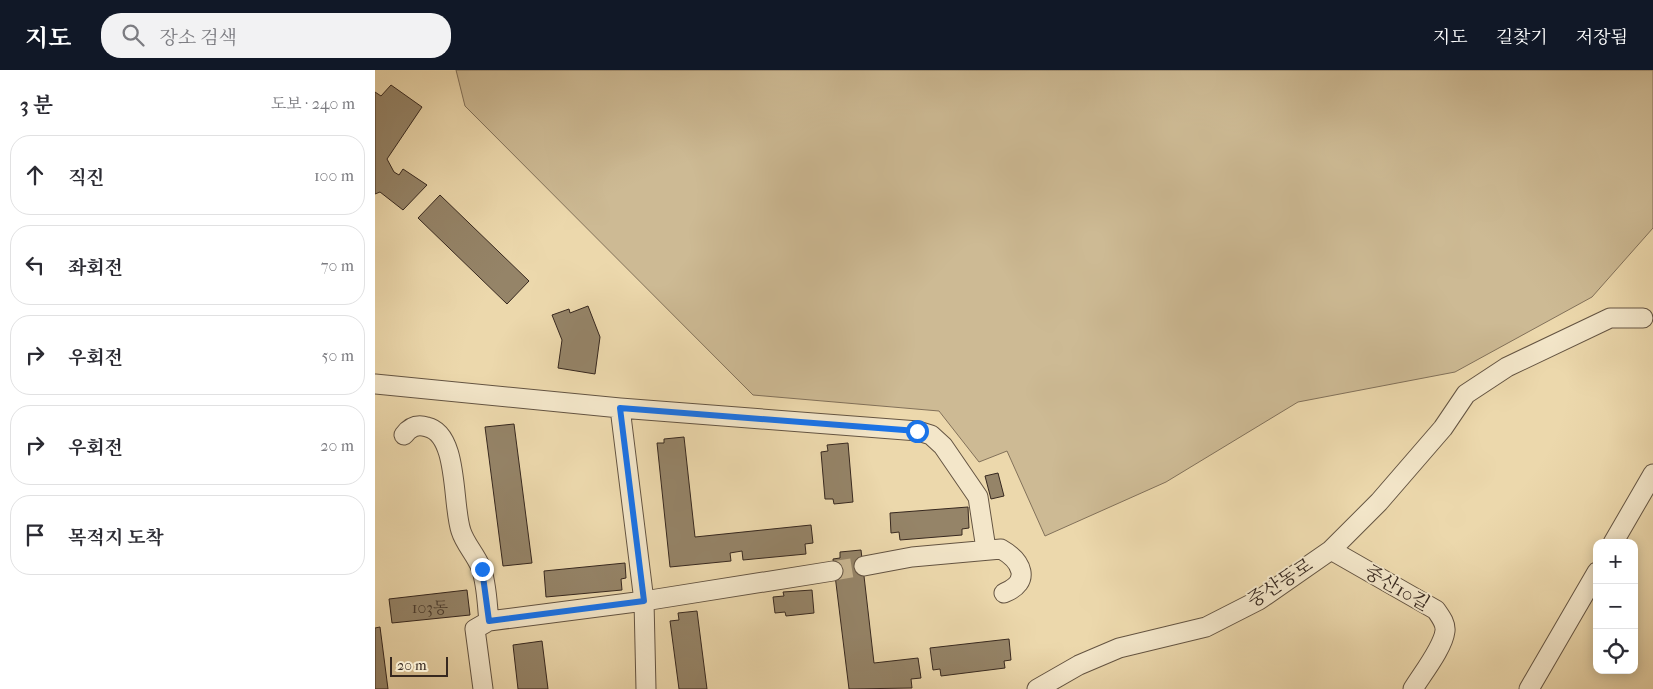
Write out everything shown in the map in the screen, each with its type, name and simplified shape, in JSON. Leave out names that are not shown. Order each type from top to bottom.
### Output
[{"type":"street","name":"중산동로","points":[[1037,689],[1079,665],[1119,648],[1206,626],[1259,600],[1331,550],[1379,502],[1443,428],[1466,394],[1507,367],[1610,318],[1643,318]]},
{"type":"street","points":[[375,384],[620,408],[917,431],[931,435],[943,446],[978,497],[986,549]]},
{"type":"street","points":[[620,408],[644,601],[646,689]]},
{"type":"street","points":[[404,435],[409,428],[419,425],[432,428],[444,439],[449,453],[461,531],[482,569],[489,621]]},
{"type":"street","points":[[1615,539],[1653,474]]},
{"type":"street","points":[[864,566],[912,557],[1001,549],[1014,556],[1021,569],[1020,582],[1014,589],[1004,593]]},
{"type":"street","name":"중산10길","points":[[1331,550],[1436,610],[1443,619],[1445,629],[1443,640],[1413,689]]},
{"type":"street","points":[[483,689],[475,629],[489,621],[644,601],[833,571]]},
{"type":"street","points":[[1529,689],[1593,579]]},
{"type":"shaded area","points":[[456,70],[1653,70],[1653,228],[1592,297],[1455,372],[1298,402],[1166,482],[1045,536],[1007,451],[979,462],[939,411],[753,395],[465,106]]},
{"type":"building","points":[[391,85],[422,107],[387,159],[394,172],[399,175],[403,169],[427,185],[403,210],[380,192],[375,194],[375,92],[381,96]]},
{"type":"building","points":[[440,195],[529,281],[507,304],[418,218]]},
{"type":"building","points":[[588,306],[600,337],[595,374],[558,368],[562,340],[552,315],[569,309],[570,313]]},
{"type":"building","points":[[514,424],[532,563],[503,566],[485,427]]},
{"type":"building","points":[[684,437],[695,537],[811,525],[813,543],[805,544],[806,554],[743,560],[742,551],[730,553],[731,561],[670,567],[657,443],[664,443],[664,439]]},
{"type":"building","points":[[848,443],[853,502],[834,504],[833,499],[825,499],[821,452],[828,451],[827,445]]},
{"type":"building","points":[[998,473],[1004,496],[991,499],[985,476]]},
{"type":"building","points":[[968,507],[969,528],[962,529],[962,535],[900,540],[899,532],[891,533],[890,513]]},
{"type":"building","points":[[861,550],[874,663],[918,658],[921,678],[911,679],[912,688],[849,689],[833,559],[840,558],[840,552]]},
{"type":"building","points":[[625,563],[626,578],[621,579],[622,590],[546,597],[544,571]]},
{"type":"building","points":[[467,590],[470,615],[392,623],[389,599]]},
{"type":"building","points":[[812,590],[814,613],[786,616],[785,612],[775,613],[773,597],[784,596],[783,592]]},
{"type":"building","points":[[697,611],[707,689],[679,689],[670,621],[679,620],[678,613]]},
{"type":"building","points":[[380,627],[388,689],[375,689],[375,628]]},
{"type":"building","points":[[1009,639],[1011,660],[1004,661],[1005,668],[941,676],[940,669],[933,670],[930,648]]},
{"type":"building","points":[[542,641],[548,689],[518,689],[513,645]]},
{"type":"tunnel","points":[[833,571],[864,566]]},
{"type":"route","points":[[482,569],[489,621],[644,601],[620,408],[917,431]]}]
